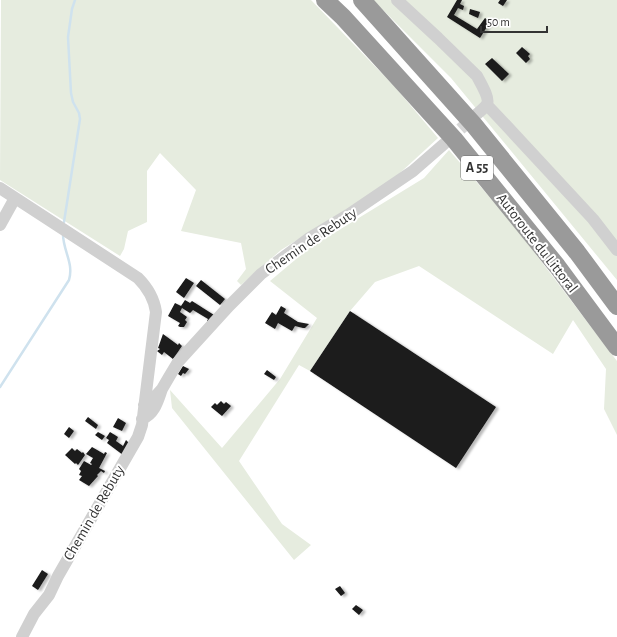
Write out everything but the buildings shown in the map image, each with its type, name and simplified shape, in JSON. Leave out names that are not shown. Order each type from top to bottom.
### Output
[{"type":"highway","name":"Autoroute du Littoral","points":[[326,0],[454,139],[557,266],[617,347]]},
{"type":"highway","name":"Autoroute du Littoral","points":[[362,0],[474,125],[577,252],[617,306]]},
{"type":"street","points":[[397,0],[477,76],[488,101],[477,114]]},
{"type":"street","points":[[486,105],[504,122],[593,219],[617,250]]},
{"type":"street","name":"Chemin de Rebuty","points":[[22,637],[34,614],[49,594],[138,438],[141,430],[142,419],[148,416],[154,408],[162,389],[178,362],[229,306],[261,274],[308,239],[348,215],[413,171],[444,144]]},
{"type":"street","points":[[0,188],[135,276],[150,291],[155,306],[156,318],[142,419]]},
{"type":"street","points":[[0,225],[15,198]]},
{"type":"street","name":"Chemin de Rebuty","points":[[144,405],[153,399],[162,389]]},
{"type":"shaded area","points":[[1,0],[311,0],[395,87],[438,138],[389,183],[281,250],[241,285],[237,281],[246,269],[241,243],[181,231],[196,190],[160,153],[147,171],[147,222],[128,231],[124,249],[120,256],[0,180]]},
{"type":"shaded area","points":[[373,0],[617,0],[617,280],[451,78]]},
{"type":"shaded area","points":[[449,150],[512,223],[617,361],[617,435],[604,409],[606,369],[573,320],[553,354],[419,266],[375,282],[350,311],[310,371],[299,365],[239,461],[282,524],[311,545],[294,560],[172,408],[170,390],[222,448],[280,379],[317,318],[270,281],[308,249],[424,178]]},
{"type":"waterway","points":[[64,222],[80,119],[71,93],[68,37],[72,9],[75,0]]},
{"type":"waterway","points":[[0,387],[69,280],[70,268],[63,240],[63,234]]},
{"type":"tunnel","points":[[447,141],[475,116]]}]
